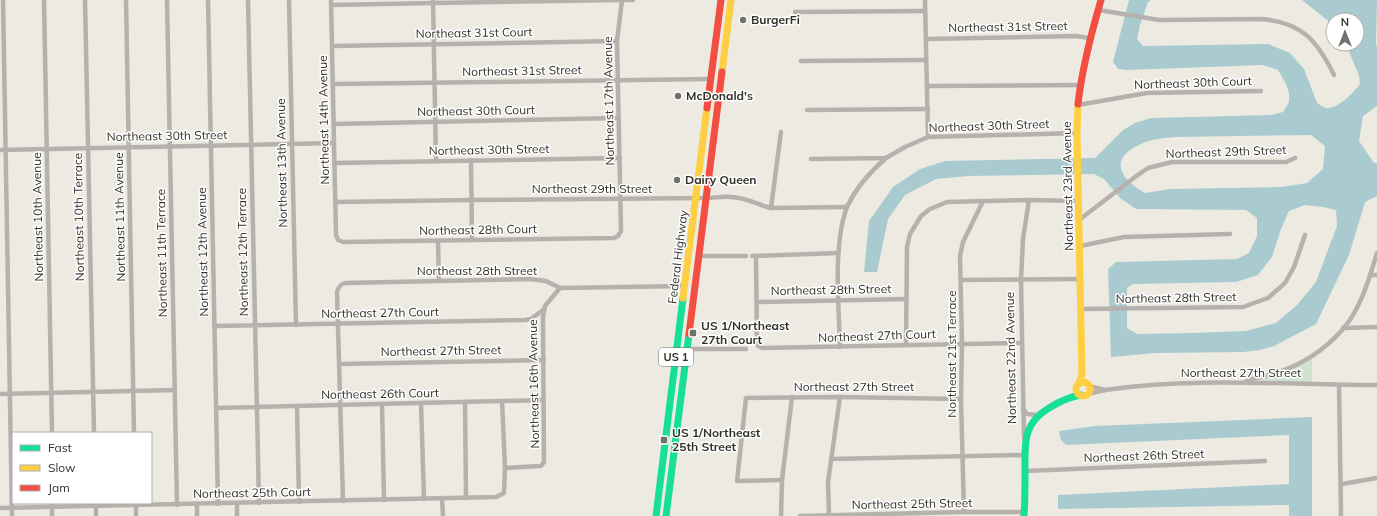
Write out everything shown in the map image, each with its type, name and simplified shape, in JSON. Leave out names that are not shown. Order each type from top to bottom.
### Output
[{"type":"main road","name":"Federal Highway","points":[[656,516],[721,0]]},
{"type":"main road","name":"Federal Highway","points":[[665,516],[731,0]]},
{"type":"main road","name":"Northeast 23rd Avenue","points":[[1078,386],[1082,374],[1077,133],[1078,105],[1080,85],[1090,38],[1101,0]]},
{"type":"main road","points":[[714,54],[717,69],[722,77]]},
{"type":"main road","points":[[711,79],[716,90],[718,104]]},
{"type":"main road","points":[[685,286],[693,305]]},
{"type":"main road","points":[[677,349],[679,357],[685,363]]},
{"type":"main road","points":[[675,363],[683,380]]},
{"type":"main road","name":"Northeast 23rd Avenue","points":[[1082,374],[1088,385]]},
{"type":"main road","points":[[1083,382],[1088,385],[1089,391],[1084,395],[1077,392],[1078,386],[1083,382]]},
{"type":"main road","name":"Northeast 27th Street","points":[[1069,397],[1078,386]]},
{"type":"main road","name":"Northeast 27th Street","points":[[1024,443],[1030,428],[1038,415],[1049,407],[1069,397],[1084,395]]},
{"type":"main road","name":"Northeast 22nd Avenue","points":[[1024,443],[1024,514]]},
{"type":"main road","points":[[658,497],[660,509],[665,516]]},
{"type":"street","points":[[3,0],[12,516]]},
{"type":"street","name":"Northeast 10th Avenue","points":[[44,0],[52,432]]},
{"type":"street","name":"Northeast 10th Terrace","points":[[85,0],[94,432]]},
{"type":"street","name":"Northeast 11th Avenue","points":[[126,0],[134,432]]},
{"type":"street","name":"Northeast 11th Terrace","points":[[167,0],[177,505]]},
{"type":"street","name":"Northeast 12th Avenue","points":[[208,0],[218,504]]},
{"type":"street","name":"Northeast 12th Terrace","points":[[248,0],[259,503]]},
{"type":"street","name":"Northeast 13th Avenue","points":[[289,0],[296,325]]},
{"type":"street","name":"Northeast 17th Avenue","points":[[618,236],[621,231],[617,41],[622,0]]},
{"type":"street","points":[[331,3],[634,0]]},
{"type":"street","points":[[925,0],[928,137]]},
{"type":"street","points":[[434,1],[436,161]]},
{"type":"street","name":"Northeast 14th Avenue","points":[[331,3],[335,202],[336,235],[338,240]]},
{"type":"street","points":[[1099,10],[1173,21],[1262,19],[1278,21],[1290,25],[1312,40],[1324,54],[1334,75]]},
{"type":"street","points":[[795,12],[925,11]]},
{"type":"street","name":"Northeast 31st Street","points":[[926,39],[1075,36],[1090,38]]},
{"type":"street","name":"Northeast 31st Court","points":[[332,46],[617,41]]},
{"type":"street","points":[[801,61],[926,60]]},
{"type":"street","name":"Northeast 31st Street","points":[[333,84],[711,79]]},
{"type":"street","points":[[927,86],[1080,85]]},
{"type":"street","name":"Northeast 30th Court","points":[[1078,105],[1147,93],[1261,90]]},
{"type":"street","points":[[807,110],[928,109]]},
{"type":"street","name":"Northeast 30th Court","points":[[334,124],[618,118]]},
{"type":"street","points":[[771,208],[781,132]]},
{"type":"street","name":"Northeast 30th Street","points":[[811,159],[886,158],[905,147],[928,137],[1077,133]]},
{"type":"street","name":"Northeast 30th Street","points":[[0,150],[334,143]]},
{"type":"street","name":"Northeast 30th Street","points":[[335,163],[620,158]]},
{"type":"street","points":[[840,347],[838,253],[847,207],[855,192],[868,174],[886,158]]},
{"type":"street","name":"Northeast 29th Street","points":[[1079,220],[1134,177],[1148,168],[1172,162],[1286,162],[1295,158]]},
{"type":"street","points":[[471,160],[472,240]]},
{"type":"street","name":"Northeast 29th Street","points":[[335,202],[732,197],[771,208],[847,207]]},
{"type":"street","points":[[906,345],[907,247],[910,234],[921,216],[930,209],[948,202],[1029,200],[1079,201]]},
{"type":"street","name":"Northeast 22nd Avenue","points":[[1024,443],[1021,280],[1023,239],[1029,200]]},
{"type":"street","name":"Northeast 21st Terrace","points":[[967,513],[961,399],[962,344],[960,256],[963,242],[984,201]]},
{"type":"street","points":[[1080,246],[1135,236],[1230,234]]},
{"type":"street","name":"Northeast 28th Street","points":[[1081,309],[1243,307],[1268,298],[1285,283],[1294,267],[1305,235]]},
{"type":"street","name":"Northeast 28th Court","points":[[338,240],[343,242],[614,238],[618,236]]},
{"type":"street","points":[[438,240],[439,281]]},
{"type":"street","points":[[699,256],[838,253]]},
{"type":"street","points":[[1231,383],[1275,374],[1299,364],[1325,346],[1344,328],[1360,300],[1377,253]]},
{"type":"street","points":[[751,256],[757,302]]},
{"type":"street","points":[[1370,275],[1377,275]]},
{"type":"street","name":"Northeast 28th Street","points":[[337,324],[337,292],[338,288],[345,283],[529,278],[546,281],[560,288],[685,286]]},
{"type":"street","points":[[961,280],[1080,279]]},
{"type":"street","name":"Northeast 16th Avenue","points":[[505,468],[541,466],[544,462],[543,310],[560,288]]},
{"type":"street","name":"Northeast 28th Street","points":[[757,302],[906,299]]},
{"type":"street","name":"Northeast 27th Court","points":[[757,302],[757,344],[762,348],[1022,343]]},
{"type":"street","name":"Northeast 27th Court","points":[[214,326],[525,320],[531,319],[543,310]]},
{"type":"street","points":[[337,324],[340,364],[343,501]]},
{"type":"street","points":[[1344,328],[1377,327]]},
{"type":"street","points":[[687,349],[746,349]]},
{"type":"street","name":"Northeast 27th Street","points":[[340,364],[544,360]]},
{"type":"street","name":"Northeast 27th Street","points":[[1084,395],[1105,390],[1150,384],[1275,382],[1377,385]]},
{"type":"street","name":"Northeast 27th Street","points":[[1088,385],[1105,390]]},
{"type":"street","points":[[1339,385],[1342,484],[1341,516]]},
{"type":"street","points":[[0,394],[175,390]]},
{"type":"street","points":[[781,516],[782,480],[792,397]]},
{"type":"street","name":"Northeast 27th Street","points":[[782,480],[737,481],[746,398],[792,397],[961,399]]},
{"type":"street","points":[[826,516],[828,482],[840,398]]},
{"type":"street","name":"Northeast 26th Court","points":[[216,408],[544,400]]},
{"type":"street","points":[[502,401],[505,468]]},
{"type":"street","points":[[465,402],[466,498]]},
{"type":"street","points":[[421,403],[424,499]]},
{"type":"street","points":[[382,404],[384,500]]},
{"type":"street","points":[[297,406],[299,502]]},
{"type":"street","points":[[1023,409],[1027,414],[1038,415]]},
{"type":"street","points":[[831,459],[1024,455]]},
{"type":"street","name":"Northeast 26th Street","points":[[1025,471],[1264,461]]},
{"type":"street","name":"Northeast 25th Court","points":[[0,508],[52,505],[197,505],[496,497],[504,493],[505,468]]},
{"type":"street","points":[[1342,484],[1377,478]]},
{"type":"street","points":[[442,498],[443,516]]},
{"type":"street","points":[[136,504],[136,516]]},
{"type":"street","points":[[237,504],[237,516]]},
{"type":"street","points":[[52,505],[52,516]]},
{"type":"street","points":[[96,505],[96,516]]},
{"type":"street","points":[[197,505],[197,516]]},
{"type":"street","name":"Northeast 25th Street","points":[[800,516],[933,515],[967,513],[1024,514]]},
{"type":"green space","points":[[1312,356],[1312,384],[1256,383],[1260,378]]},
{"type":"water","points":[[1129,0],[1151,0],[1148,2],[1137,39],[1143,46],[1268,44],[1290,53],[1304,69],[1317,103],[1323,107],[1330,108],[1345,100],[1360,84],[1359,76],[1349,52],[1365,52],[1365,12],[1325,12],[1325,18],[1302,0],[1377,0],[1377,106],[1363,116],[1359,141],[1374,163],[1377,163],[1377,196],[1365,202],[1349,255],[1316,324],[1274,346],[1260,350],[1244,352],[1156,353],[1111,357],[1108,269],[1116,262],[1237,259],[1249,253],[1257,236],[1257,218],[1246,210],[1136,209],[1120,198],[1104,179],[1094,174],[969,176],[936,179],[905,195],[888,219],[877,272],[864,272],[869,221],[893,187],[920,169],[945,161],[1095,158],[1123,130],[1135,123],[1151,118],[1271,115],[1283,112],[1289,102],[1289,93],[1286,84],[1278,70],[1263,65],[1126,70],[1118,69],[1113,62]],"holes":[[[1311,135],[1325,146],[1323,169],[1307,183],[1282,187],[1170,189],[1145,193],[1130,182],[1121,170],[1123,157],[1129,151],[1143,143],[1157,139],[1175,137]],[[1305,205],[1336,210],[1337,226],[1316,282],[1297,305],[1276,323],[1246,331],[1191,333],[1137,334],[1127,328],[1127,288],[1133,284],[1236,282],[1258,275],[1272,257],[1281,229],[1289,211]]]},
{"type":"water","points":[[1312,417],[1312,516],[1289,516],[1289,505],[1058,509],[1058,495],[1289,484],[1289,435],[1066,445],[1061,440],[1059,431],[1095,426]]},
{"type":"traffic: fast","points":[[656,516],[683,298]]},
{"type":"traffic: fast","points":[[666,516],[689,334]]},
{"type":"traffic: fast","points":[[1024,516],[1025,444],[1030,428],[1040,414],[1049,408],[1057,403],[1081,395]]},
{"type":"traffic: slow","points":[[722,72],[731,0]]},
{"type":"traffic: slow","points":[[1078,104],[1077,133],[1082,374],[1079,384]]},
{"type":"traffic: slow","points":[[683,298],[707,108]]},
{"type":"traffic: slow","points":[[1083,382],[1088,384],[1090,389],[1088,394],[1083,396],[1078,394],[1076,389],[1078,384],[1083,382]]},
{"type":"traffic: jam","points":[[707,108],[721,0]]},
{"type":"traffic: jam","points":[[1078,104],[1087,51],[1101,0]]},
{"type":"traffic: jam","points":[[689,334],[722,72]]},
{"type":"place","name":"BurgerFi","points":[[743,20]]},
{"type":"place","name":"McDonald's","points":[[678,96]]},
{"type":"place","name":"Dairy Queen","points":[[677,180]]},
{"type":"place","name":"US 1/Northeast 27th Court","points":[[693,333]]},
{"type":"place","name":"US 1/Northeast 25th Street","points":[[664,440]]}]
